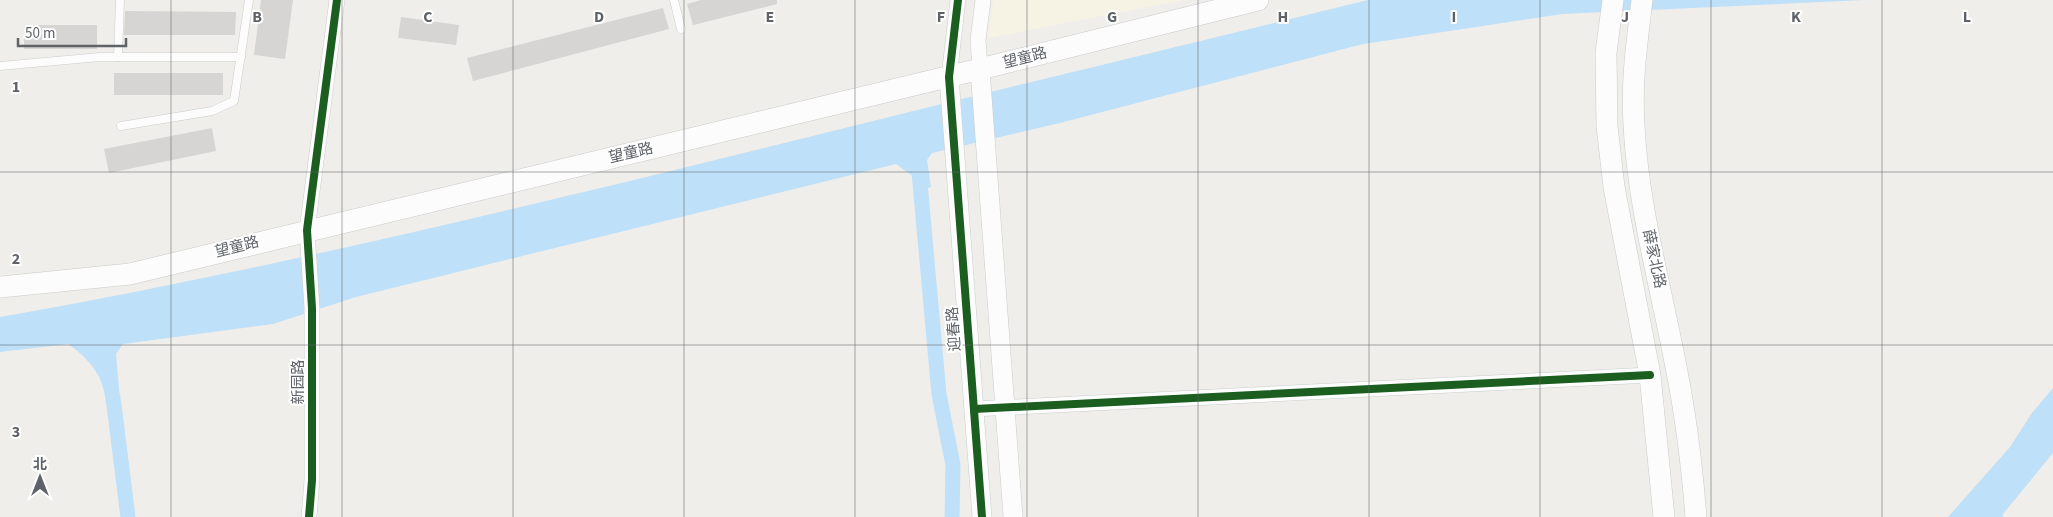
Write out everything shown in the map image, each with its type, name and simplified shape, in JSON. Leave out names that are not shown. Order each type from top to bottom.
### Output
[{"type":"main road","name":"望童路","points":[[0,287],[130,274],[308,238],[1258,0]]},
{"type":"main road","name":"薛家北路","points":[[1641,6],[1632,90],[1634,127],[1643,208],[1677,369],[1692,466],[1696,517]]},
{"type":"main road","name":"薛家北路","points":[[1612,7],[1606,53],[1607,126],[1614,187],[1650,375],[1664,517]]},
{"type":"street","name":"新园路","points":[[309,517],[312,480],[312,308],[308,238],[337,0]]},
{"type":"street","points":[[949,77],[958,0]]},
{"type":"street","points":[[983,0],[978,40],[1013,517]]},
{"type":"street","name":"迎春路","points":[[949,77],[982,517]]},
{"type":"street","points":[[974,409],[1006,409],[1650,375]]},
{"type":"lane","points":[[118,57],[120,0]]},
{"type":"lane","points":[[121,126],[212,111],[234,101],[249,0]]},
{"type":"lane","points":[[674,0],[681,29]]},
{"type":"lane","points":[[0,66],[118,57],[240,57]]},
{"type":"shaded area","points":[[993,0],[1184,0],[988,38]]},
{"type":"water","points":[[1368,0],[1865,0],[1562,14],[1363,44],[1060,123],[932,153],[927,160],[931,187],[915,193],[914,177],[896,164],[356,297],[273,324],[123,344],[116,354],[119,389],[104,391],[95,370],[80,353],[68,344],[0,352],[0,317],[111,297],[442,226]]},
{"type":"water","points":[[2053,388],[2053,453],[2003,514],[2003,517],[1948,517],[2010,447],[2032,413]]},
{"type":"building","points":[[261,0],[293,0],[285,59],[254,55]]},
{"type":"building","points":[[701,0],[777,0],[777,4],[693,25],[687,4]]},
{"type":"building","points":[[663,8],[669,29],[473,81],[467,58]]},
{"type":"building","points":[[125,11],[236,12],[235,35],[124,35]]},
{"type":"building","points":[[401,17],[459,25],[456,45],[398,38]]},
{"type":"building","points":[[24,25],[97,25],[97,49],[24,49]]},
{"type":"building","points":[[114,73],[223,73],[223,95],[114,95]]},
{"type":"building","points":[[212,128],[216,151],[109,173],[104,149]]},
{"type":"waterway","points":[[919,172],[939,394],[953,465],[952,517]]},
{"type":"waterway","points":[[108,369],[128,517]]},
{"type":"cycle path","points":[[309,517],[312,480],[312,308],[307,230],[337,0]]},
{"type":"cycle path","points":[[958,0],[949,77],[982,517]]},
{"type":"cycle path","points":[[974,409],[1650,375]]}]
